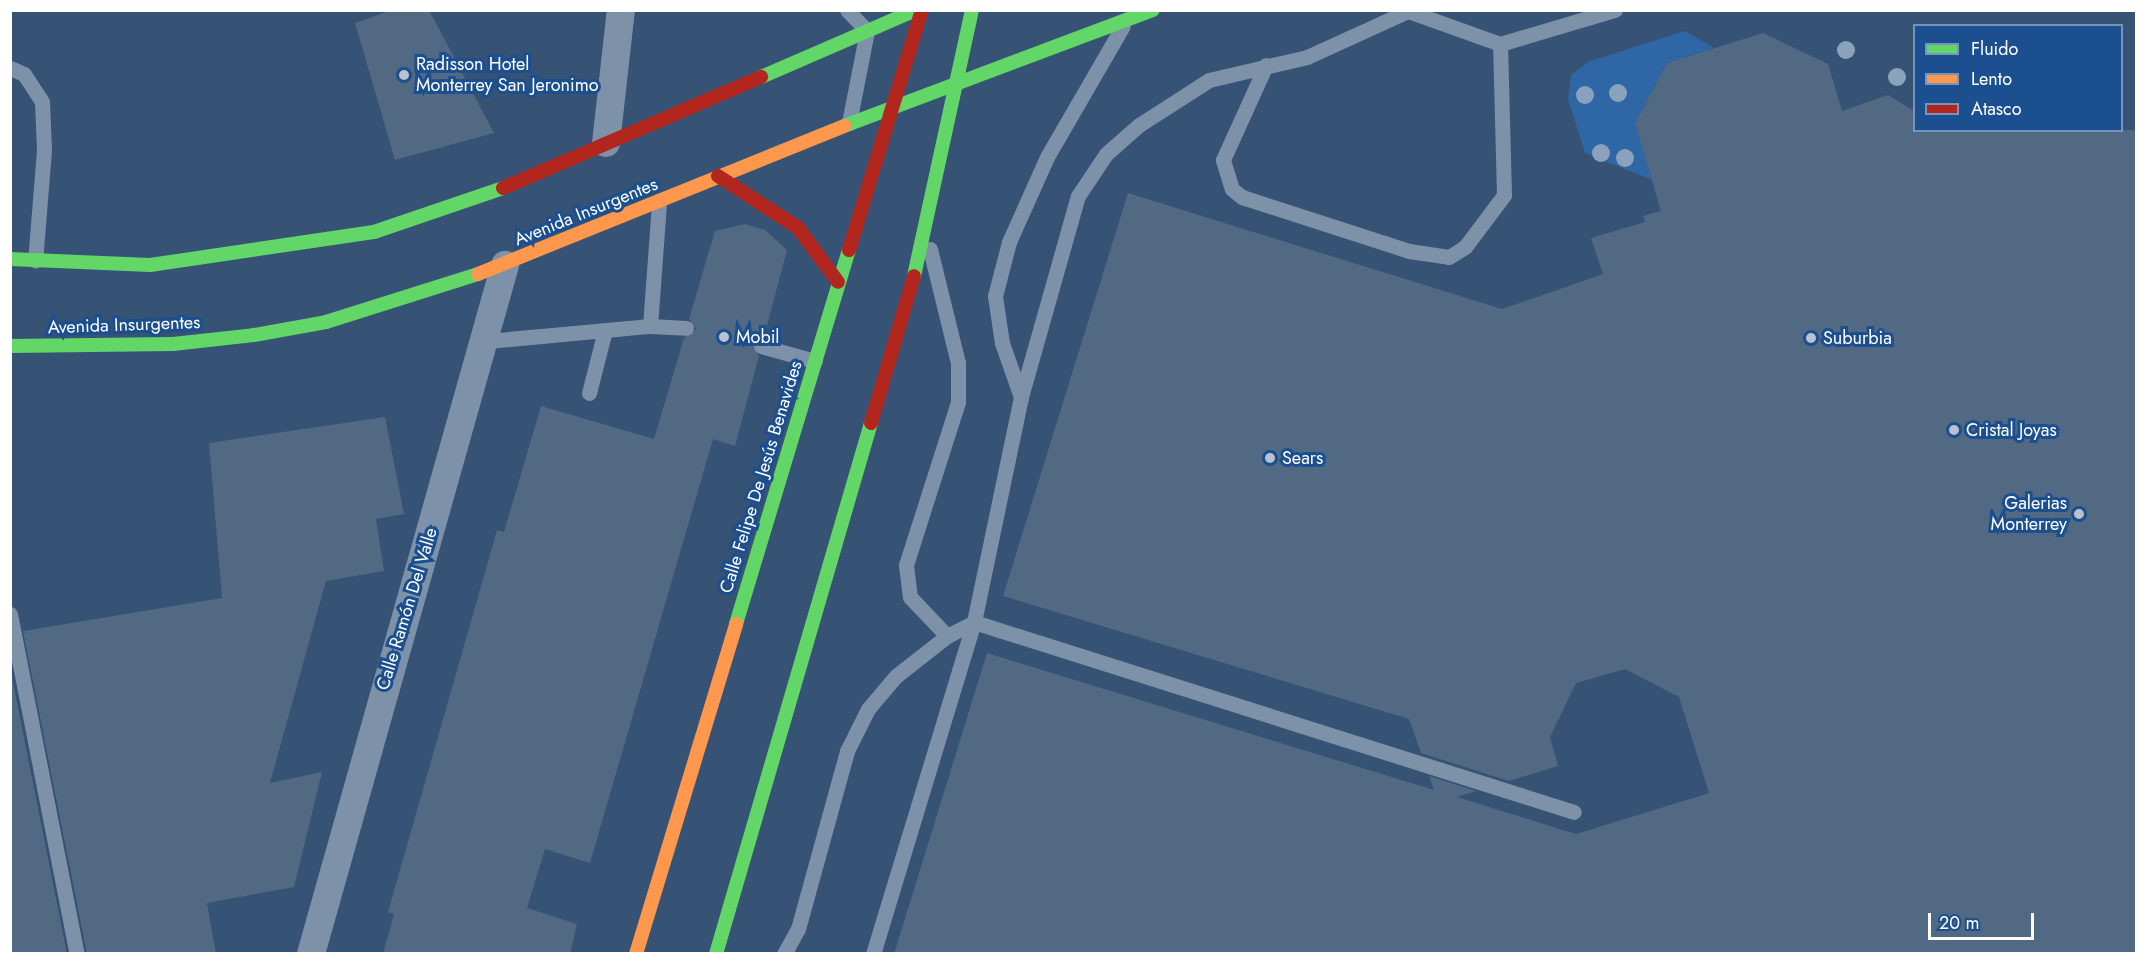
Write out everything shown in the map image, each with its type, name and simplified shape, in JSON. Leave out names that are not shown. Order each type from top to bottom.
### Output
[{"type":"main road","points":[[10,259],[150,265],[374,232],[477,199],[916,10]]},
{"type":"main road","name":"Calle Felipe De Jesús Benavides","points":[[636,954],[889,110],[922,10]]},
{"type":"main road","points":[[716,954],[927,232],[972,10]]},
{"type":"main road","name":"Avenida Insurgentes","points":[[10,346],[173,344],[254,335],[326,322],[505,265],[849,124],[1124,23],[1153,10]]},
{"type":"main road","points":[[718,176],[798,228],[818,249],[838,282]]},
{"type":"street","points":[[606,143],[621,10]]},
{"type":"street","name":"Calle Ramón Del Valle","points":[[311,954],[368,741],[487,341],[505,265]]},
{"type":"lane","points":[[847,10],[867,31],[849,124]]},
{"type":"lane","points":[[873,954],[974,622],[1021,397],[1078,196],[1106,154],[1139,125],[1209,80],[1306,57],[1408,11],[1500,44],[1615,10]]},
{"type":"lane","points":[[1021,397],[1002,343],[995,296],[1009,242],[1047,157],[1124,23]]},
{"type":"lane","points":[[1266,65],[1223,160],[1225,175],[1242,198],[1433,258],[1449,257],[1465,247],[1503,195],[1500,44]]},
{"type":"lane","points":[[10,68],[24,74],[42,102],[44,150],[35,261]]},
{"type":"lane","points":[[650,326],[659,202]]},
{"type":"lane","points":[[927,232],[958,363],[958,402],[906,565],[910,597],[947,636]]},
{"type":"lane","points":[[487,341],[650,326],[686,328]]},
{"type":"lane","points":[[589,393],[605,330]]},
{"type":"lane","points":[[762,346],[815,361]]},
{"type":"lane","points":[[10,614],[77,954]]},
{"type":"lane","points":[[784,954],[798,929],[847,751],[868,709],[896,676],[947,636],[974,622],[1574,812]]},
{"type":"shaded area","points":[[1685,31],[1714,48],[1667,63],[1635,123],[1652,180],[1585,153],[1568,99],[1571,75],[1590,61]]},
{"type":"building","points":[[392,10],[429,10],[494,133],[395,160],[355,23]]},
{"type":"building","points":[[1763,33],[1828,64],[1842,111],[1888,95],[1913,110],[1913,132],[2123,132],[2123,130],[2136,130],[2136,954],[894,954],[987,653],[1434,790],[1429,776],[1476,791],[1457,797],[1576,834],[1709,793],[1679,697],[1625,669],[1576,683],[1550,737],[1558,766],[1509,781],[1421,753],[1409,719],[1003,596],[1128,193],[1502,309],[1603,274],[1591,238],[1645,222],[1643,216],[1661,211],[1635,123],[1667,63]]},
{"type":"building","points":[[745,224],[765,230],[787,250],[764,337],[752,344],[759,356],[735,446],[713,439],[590,863],[545,849],[527,908],[577,924],[570,954],[383,954],[394,914],[388,912],[497,530],[504,532],[541,406],[654,439],[684,338],[696,329],[689,319],[715,231]]},
{"type":"building","points":[[385,417],[404,514],[376,519],[384,571],[326,581],[270,783],[322,772],[294,887],[207,903],[216,954],[87,954],[23,631],[222,598],[209,443]]},
{"type":"building","points":[[10,667],[67,954],[10,954]]},
{"type":"traffic: fast","points":[[761,77],[916,10]]},
{"type":"traffic: fast","points":[[914,276],[972,10]]},
{"type":"traffic: fast","points":[[844,126],[1153,10]]},
{"type":"traffic: fast","points":[[10,259],[150,265],[374,232],[503,188]]},
{"type":"traffic: fast","points":[[736,624],[849,250]]},
{"type":"traffic: fast","points":[[10,346],[173,344],[254,335],[326,322],[478,274]]},
{"type":"traffic: fast","points":[[716,954],[871,423]]},
{"type":"traffic: slow","points":[[478,274],[844,126]]},
{"type":"traffic: slow","points":[[636,954],[736,624]]},
{"type":"traffic: jam","points":[[849,250],[922,10]]},
{"type":"traffic: jam","points":[[503,188],[761,77]]},
{"type":"traffic: jam","points":[[718,176],[798,228],[838,282]]},
{"type":"traffic: jam","points":[[871,423],[914,276]]},
{"type":"place","name":"Radisson Hotel Monterrey San Jeronimo","points":[[404,75]]},
{"type":"place","name":"Mobil","points":[[724,337]]},
{"type":"place","name":"Suburbia","points":[[1811,338]]},
{"type":"place","name":"Cristal Joyas","points":[[1954,430]]},
{"type":"place","name":"Sears","points":[[1270,458]]},
{"type":"place","name":"Galerias Monterrey","points":[[2079,514]]}]
